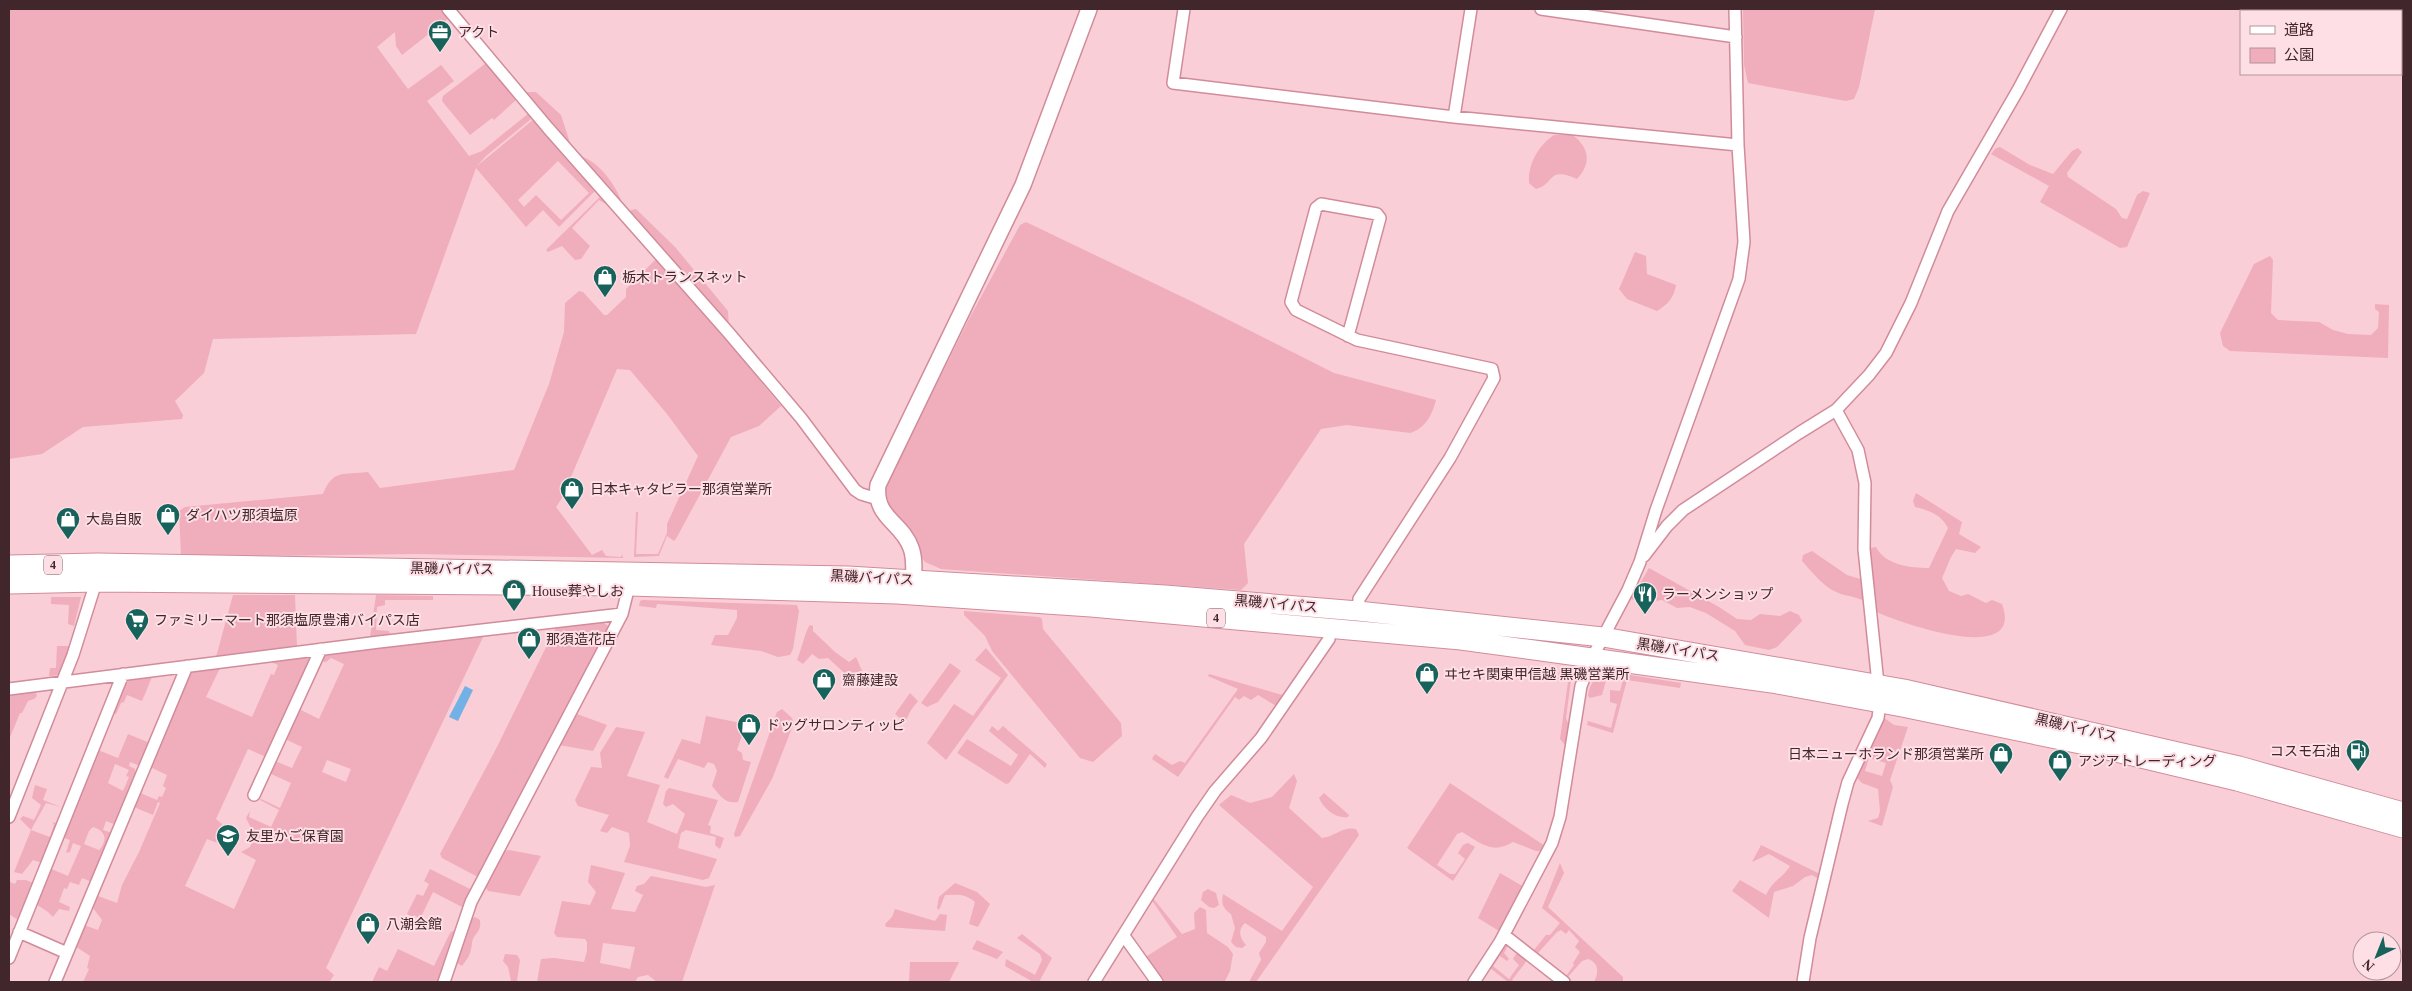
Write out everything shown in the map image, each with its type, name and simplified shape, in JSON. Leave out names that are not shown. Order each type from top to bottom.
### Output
[{"type":"highway","name":"黒磯バイパス","points":[[9,565],[97,572],[630,579],[1165,595],[1358,611],[1603,637],[1877,684],[2229,764],[2403,812]]},
{"type":"highway","name":"黒磯バイパス","points":[[9,584],[97,572]]},
{"type":"highway","name":"黒磯バイパス","points":[[913,588],[1461,640],[1772,683],[1880,703],[2152,761],[2237,781],[2403,828]]},
{"type":"street","points":[[448,9],[548,128],[801,418],[855,490],[861,494],[878,499]]},
{"type":"street","points":[[913,588],[914,557],[911,547],[883,512],[878,499],[878,485],[1023,185],[1089,9]]},
{"type":"street","points":[[1184,9],[1173,83],[1454,117],[1738,145]]},
{"type":"street","points":[[1454,117],[1471,9]]},
{"type":"street","points":[[1541,9],[1736,37]]},
{"type":"street","points":[[1474,982],[1504,935],[1552,843],[1560,817],[1581,686],[1592,658],[1628,590],[1640,562],[1656,510],[1739,279],[1744,242],[1738,145],[1735,9]]},
{"type":"street","points":[[1640,562],[1667,526],[1683,510],[1836,410],[1869,375],[1886,353],[1911,303],[1948,211],[2018,90],[2061,9]]},
{"type":"street","points":[[1348,336],[1380,218],[1377,214],[1321,204],[1316,208],[1291,302],[1296,310],[1348,336],[1357,340],[1492,369],[1494,378],[1450,458],[1359,599],[1358,611]]},
{"type":"street","points":[[1804,982],[1810,938],[1842,804],[1848,782],[1878,718],[1880,703],[1864,549],[1865,483],[1858,450],[1836,410]]},
{"type":"street","points":[[9,817],[64,681],[97,572]]},
{"type":"street","points":[[444,982],[471,902],[622,614],[630,579]]},
{"type":"street","points":[[9,689],[321,649],[622,614]]},
{"type":"street","points":[[1094,982],[1197,817],[1215,792],[1261,738],[1329,639],[1330,627]]},
{"type":"street","points":[[254,794],[321,649]]},
{"type":"street","points":[[55,982],[187,666]]},
{"type":"street","points":[[9,958],[123,674]]},
{"type":"street","points":[[19,932],[68,953]]},
{"type":"street","points":[[1504,935],[1564,982]]},
{"type":"street","points":[[1124,936],[1157,982]]},
{"type":"green space","points":[[9,9],[441,9],[449,18],[402,55],[396,46],[395,32],[377,47],[408,89],[441,65],[454,81],[427,101],[469,156],[482,151],[529,113],[531,119],[486,156],[477,166],[534,119],[525,96],[527,92],[536,92],[561,115],[571,146],[579,156],[593,162],[616,189],[622,203],[597,189],[559,227],[543,210],[526,227],[476,168],[416,334],[213,339],[204,373],[175,401],[183,415],[182,419],[83,427],[42,454],[9,459]],"holes":[[[558,161],[589,193],[561,220],[536,195],[524,207],[518,200]]]},
{"type":"green space","points":[[1743,9],[1875,9],[1859,87],[1854,99],[1846,101],[1748,83],[1744,65]]},
{"type":"green space","points":[[486,63],[516,100],[494,120],[492,118],[470,135],[442,101],[443,96]]},
{"type":"green space","points":[[1554,135],[1573,135],[1578,140],[1587,156],[1585,167],[1577,179],[1560,174],[1552,177],[1542,187],[1536,189],[1529,183],[1532,162],[1543,144]]},
{"type":"green space","points":[[2000,147],[2030,165],[2053,174],[2072,151],[2078,148],[2082,152],[2067,173],[2068,177],[2116,209],[2122,218],[2127,219],[2137,195],[2143,191],[2150,193],[2127,247],[2120,248],[2040,202],[2049,186],[1991,154],[1996,148]]},
{"type":"green space","points":[[602,195],[610,205],[599,200],[572,228],[590,246],[581,259],[575,260],[562,246],[548,252],[546,250]]},
{"type":"green space","points":[[636,209],[675,247],[728,311],[730,344],[781,406],[759,426],[731,437],[677,537],[674,541],[667,536],[659,556],[634,557],[636,512],[638,512],[636,554],[658,554],[667,533],[667,524],[698,456],[667,414],[630,370],[617,369],[562,498],[556,507],[592,555],[602,550],[606,556],[621,557],[622,554],[623,558],[417,554],[185,557],[181,555],[179,511],[185,507],[323,494],[331,480],[345,474],[368,472],[380,488],[514,470],[549,384],[564,332],[565,303],[579,291],[583,292],[604,315],[607,315],[626,297],[626,289],[657,258],[629,214],[631,210]]},
{"type":"green space","points":[[1026,222],[1193,302],[1334,373],[1436,400],[1430,416],[1420,428],[1410,433],[1347,425],[1321,429],[1244,544],[1248,583],[1241,590],[941,569],[925,562],[887,506],[884,490],[969,319],[1020,225]]},
{"type":"green space","points":[[1635,252],[1646,256],[1647,274],[1676,285],[1670,300],[1657,311],[1627,299],[1619,289]]},
{"type":"green space","points":[[2270,256],[2273,260],[2271,313],[2278,320],[2319,322],[2333,330],[2348,334],[2371,335],[2378,328],[2379,312],[2375,309],[2375,304],[2389,305],[2388,358],[2230,351],[2223,346],[2220,333],[2254,264]]},
{"type":"green space","points":[[1916,493],[1962,522],[1959,534],[1981,547],[1975,553],[1956,549],[1942,578],[1949,591],[1961,596],[1968,594],[1986,603],[1992,600],[2002,604],[2004,623],[1996,633],[1980,637],[1959,636],[1936,632],[1894,619],[1878,613],[1862,600],[1831,589],[1802,561],[1803,555],[1812,551],[1847,575],[1870,582],[1870,548],[1876,547],[1885,558],[1892,562],[1906,566],[1929,568],[1948,528],[1938,516],[1915,507],[1913,501]]},
{"type":"green space","points":[[1649,568],[1737,619],[1751,620],[1760,614],[1780,616],[1790,611],[1799,615],[1802,621],[1777,647],[1769,650],[1745,645],[1735,631],[1706,613],[1690,607],[1677,608],[1662,600],[1642,603],[1631,599]]},
{"type":"green space","points":[[233,595],[295,595],[297,647],[216,657]]},
{"type":"green space","points":[[376,595],[433,596],[433,600],[385,600],[385,605],[377,607],[376,630],[389,631],[390,635],[370,637]]},
{"type":"green space","points":[[51,597],[81,597],[74,626],[68,624],[69,605],[51,604]]},
{"type":"green space","points":[[640,601],[797,605],[799,611],[793,649],[790,655],[778,657],[761,651],[711,645],[715,635],[728,635],[737,618],[737,610],[657,604],[656,608],[639,606]]},
{"type":"green space","points":[[964,611],[1039,617],[1042,619],[1043,629],[1121,723],[1122,736],[1093,762],[1080,758],[992,651],[985,636],[964,615]]},
{"type":"green space","points":[[602,621],[608,626],[608,633],[480,875],[476,876],[442,858],[440,854],[497,747],[555,629],[558,626]]},
{"type":"green space","points":[[810,625],[813,626],[813,631],[835,652],[849,662],[856,657],[863,673],[858,678],[851,679],[828,658],[819,659],[812,654],[803,664],[797,660]]},
{"type":"green space","points":[[484,635],[326,968],[334,975],[330,981],[83,982],[89,969],[87,968],[90,956],[75,946],[84,925],[98,930],[102,920],[93,908],[98,896],[117,903],[122,885],[139,852],[160,803],[158,802],[153,815],[134,807],[140,793],[157,800],[159,796],[162,797],[166,788],[163,786],[167,775],[150,767],[192,671],[220,668],[206,697],[252,717],[271,674],[274,675],[278,665],[269,661],[309,655],[311,658],[266,757],[248,749],[216,819],[222,824],[220,834],[223,845],[207,839],[185,886],[234,909],[256,860],[241,852],[250,847],[255,836],[246,818],[250,811],[249,817],[271,827],[279,810],[260,800],[280,808],[291,783],[269,773],[275,761],[292,768],[302,747],[285,739],[299,709],[319,719],[344,664],[331,658],[326,662],[320,661],[326,654]],"holes":[[[327,760],[351,769],[346,782],[322,772]]]},
{"type":"green space","points":[[57,646],[70,646],[62,675],[49,676],[50,668],[56,668]]},
{"type":"green space","points":[[986,648],[1008,675],[946,760],[927,743],[954,704],[973,716],[1001,678],[975,660]]},
{"type":"green space","points":[[950,663],[961,671],[938,702],[927,707],[921,703]]},
{"type":"green space","points":[[1560,669],[1572,672],[1566,718],[1569,725],[1565,745],[1560,739],[1568,682],[1557,679]]},
{"type":"green space","points":[[1606,671],[1681,683],[1680,688],[1627,680],[1613,733],[1587,725],[1588,721],[1611,728],[1617,704],[1610,702],[1610,690],[1620,691],[1623,680],[1607,677],[1602,695],[1590,698],[1588,696],[1589,689],[1594,680],[1601,672]]},
{"type":"green space","points":[[1209,674],[1286,696],[1278,707],[1258,695],[1251,700],[1244,696],[1239,700],[1235,697],[1178,777],[1152,759],[1155,754],[1172,765],[1180,761],[1185,763],[1238,689],[1208,676]]},
{"type":"green space","points":[[152,677],[142,701],[127,695],[116,714],[113,713],[127,681]]},
{"type":"green space","points":[[35,691],[37,696],[28,701],[22,713],[20,713],[9,740],[9,693]]},
{"type":"green space","points":[[910,693],[918,701],[905,722],[895,714]]},
{"type":"green space","points":[[782,709],[792,718],[794,723],[772,779],[740,836],[735,837],[734,834],[777,712]]},
{"type":"green space","points":[[577,714],[607,725],[593,751],[559,745]]},
{"type":"green space","points":[[706,716],[746,724],[737,750],[742,753],[743,760],[751,762],[738,802],[729,802],[720,796],[712,786],[717,771],[714,764],[708,762],[704,768],[678,759],[668,779],[664,777],[682,739],[700,744]]},
{"type":"green space","points":[[1883,717],[1894,725],[1908,727],[1890,780],[1893,787],[1882,826],[1868,821],[1878,818],[1880,811],[1878,789],[1862,783],[1856,777]],"holes":[[[1869,758],[1886,763],[1882,776],[1865,771]]]},
{"type":"green space","points":[[992,726],[998,731],[1003,726],[1047,764],[1045,768],[1030,754],[1009,783],[1006,784],[957,753],[967,739],[1011,766],[1018,755],[989,731]]},
{"type":"green space","points":[[616,727],[645,732],[627,776],[660,785],[647,822],[677,834],[685,814],[673,804],[666,807],[663,804],[666,791],[669,788],[718,800],[708,825],[711,826],[710,833],[724,838],[720,849],[715,845],[716,837],[686,830],[681,833],[678,848],[717,859],[709,878],[703,880],[624,862],[630,846],[629,833],[612,827],[607,833],[600,831],[609,815],[578,806],[575,800],[591,767],[602,768],[600,753]]},
{"type":"green space","points":[[128,734],[150,743],[140,766],[130,762],[129,766],[135,769],[136,776],[116,825],[106,821],[103,830],[112,833],[92,882],[82,878],[79,885],[70,882],[67,889],[64,888],[59,902],[70,907],[69,911],[59,909],[53,917],[34,903],[49,868],[68,876],[81,846],[73,843],[70,852],[66,853],[70,840],[62,837],[98,750],[118,758]],"holes":[[[115,764],[129,770],[126,776],[129,777],[123,791],[108,783]],[[93,827],[101,831],[104,836],[104,843],[99,850],[84,844],[89,831]]]},
{"type":"green space","points":[[1294,774],[1297,781],[1289,808],[1322,838],[1351,828],[1356,829],[1359,835],[1256,982],[1249,982],[1261,960],[1259,953],[1266,942],[1266,937],[1245,923],[1241,928],[1240,934],[1246,945],[1242,948],[1236,947],[1231,942],[1235,928],[1231,914],[1223,906],[1223,894],[1282,931],[1313,887],[1219,805],[1231,795],[1250,803],[1272,797]]},
{"type":"green space","points":[[1450,783],[1545,846],[1542,851],[1536,851],[1513,842],[1506,846],[1487,846],[1462,832],[1457,834],[1437,865],[1450,874],[1455,874],[1465,859],[1458,853],[1463,845],[1468,843],[1475,847],[1453,881],[1407,848]]},
{"type":"green space","points":[[35,785],[47,789],[43,800],[61,807],[46,803],[31,830],[20,819],[23,816],[34,820],[41,805],[32,798]]},
{"type":"green space","points":[[1324,793],[1349,815],[1348,817],[1335,815],[1324,806],[1319,798]]},
{"type":"green space","points":[[53,822],[58,824],[42,863],[33,860],[22,874],[14,872],[31,830],[50,837],[54,825]]},
{"type":"green space","points":[[1761,845],[1820,874],[1819,879],[1812,875],[1805,877],[1793,886],[1774,892],[1769,918],[1732,891],[1740,880],[1766,895],[1790,866],[1769,854],[1752,862]]},
{"type":"green space","points":[[509,850],[541,856],[520,896],[488,891],[484,885],[504,851]]},
{"type":"green space","points":[[1560,863],[1564,873],[1548,907],[1623,977],[1623,982],[1594,982],[1597,968],[1588,959],[1582,961],[1567,978],[1566,976],[1580,952],[1575,947],[1579,941],[1569,930],[1566,934],[1561,930],[1557,932],[1538,953],[1534,950],[1546,935],[1550,935],[1560,923],[1542,908]]},
{"type":"green space","points":[[591,865],[625,873],[611,909],[635,912],[643,895],[635,891],[637,886],[644,884],[651,876],[706,887],[715,885],[682,982],[657,982],[648,975],[638,977],[635,982],[537,982],[541,959],[554,958],[584,962],[587,951],[585,939],[557,937],[554,933],[562,901],[590,905],[596,892],[588,882]],"holes":[[[603,943],[635,947],[630,969],[600,963]]]},
{"type":"green space","points":[[430,869],[470,889],[462,907],[433,892],[420,919],[414,915],[413,917],[407,914],[417,894],[423,896],[429,884],[424,881]]},
{"type":"green space","points":[[1500,873],[1524,887],[1499,931],[1478,918]]},
{"type":"green space","points":[[17,880],[26,880],[33,883],[18,920],[9,914],[9,885],[10,882],[15,884]]},
{"type":"green space","points":[[955,883],[977,892],[990,904],[978,927],[969,924],[975,902],[968,897],[945,895],[939,910],[937,908],[939,897]]},
{"type":"green space","points":[[1208,889],[1216,893],[1219,905],[1214,908],[1209,907],[1201,900],[1203,892]]},
{"type":"green space","points":[[1152,897],[1182,934],[1195,929],[1194,913],[1200,907],[1206,910],[1207,933],[1228,947],[1233,954],[1230,971],[1225,981],[1161,982],[1144,958],[1177,937],[1151,899]]},
{"type":"green space","points":[[895,909],[935,921],[940,914],[947,915],[945,931],[886,927],[885,924],[892,917]]},
{"type":"green space","points":[[475,917],[480,920],[480,928],[473,940],[469,955],[462,966],[457,963],[472,918]]},
{"type":"green space","points":[[454,930],[438,982],[372,982],[379,967],[387,971],[398,949],[434,966],[450,933]]},
{"type":"green space","points":[[1022,934],[1052,958],[1039,982],[1033,982],[1005,966],[1006,959],[1035,975],[1042,960],[1040,954],[1017,938]]},
{"type":"green space","points":[[977,940],[1003,952],[997,959],[972,949]]},
{"type":"green space","points":[[1509,944],[1504,953],[1509,959],[1507,961],[1500,956],[1493,966],[1509,979],[1519,965],[1513,959],[1518,951],[1528,959],[1512,980],[1514,982],[1508,982],[1490,968],[1504,945]]},
{"type":"green space","points":[[505,954],[517,955],[520,960],[517,981],[511,981],[508,967],[503,961]]},
{"type":"green space","points":[[910,962],[959,962],[949,982],[909,982]]},
{"type":"water","points":[[465,686],[473,690],[458,721],[449,717]]},
{"type":"place","name":"アクト","points":[[440,53]]},
{"type":"place","name":"栃木トランスネット","points":[[605,298]]},
{"type":"place","name":"日本キャタピラー那須営業所","points":[[572,510]]},
{"type":"place","name":"ダイハツ那須塩原","points":[[168,536]]},
{"type":"place","name":"大島自販","points":[[68,540]]},
{"type":"place","name":"House葬やしお","points":[[514,612]]},
{"type":"place","name":"ラーメンショップ","points":[[1645,615]]},
{"type":"place","name":"ファミリーマート那須塩原豊浦バイパス店","points":[[137,641]]},
{"type":"place","name":"那須造花店","points":[[529,660]]},
{"type":"place","name":"ヰセキ関東甲信越 黒磯営業所","points":[[1427,695]]},
{"type":"place","name":"齋藤建設","points":[[824,701]]},
{"type":"place","name":"ドッグサロンティッピ","points":[[749,746]]},
{"type":"place","name":"コスモ石油","points":[[2358,772]]},
{"type":"place","name":"日本ニューホランド那須営業所","points":[[2001,775]]},
{"type":"place","name":"アジアトレーディング","points":[[2060,782]]},
{"type":"place","name":"友里かご保育園","points":[[228,857]]},
{"type":"place","name":"八潮会館","points":[[368,945]]}]
